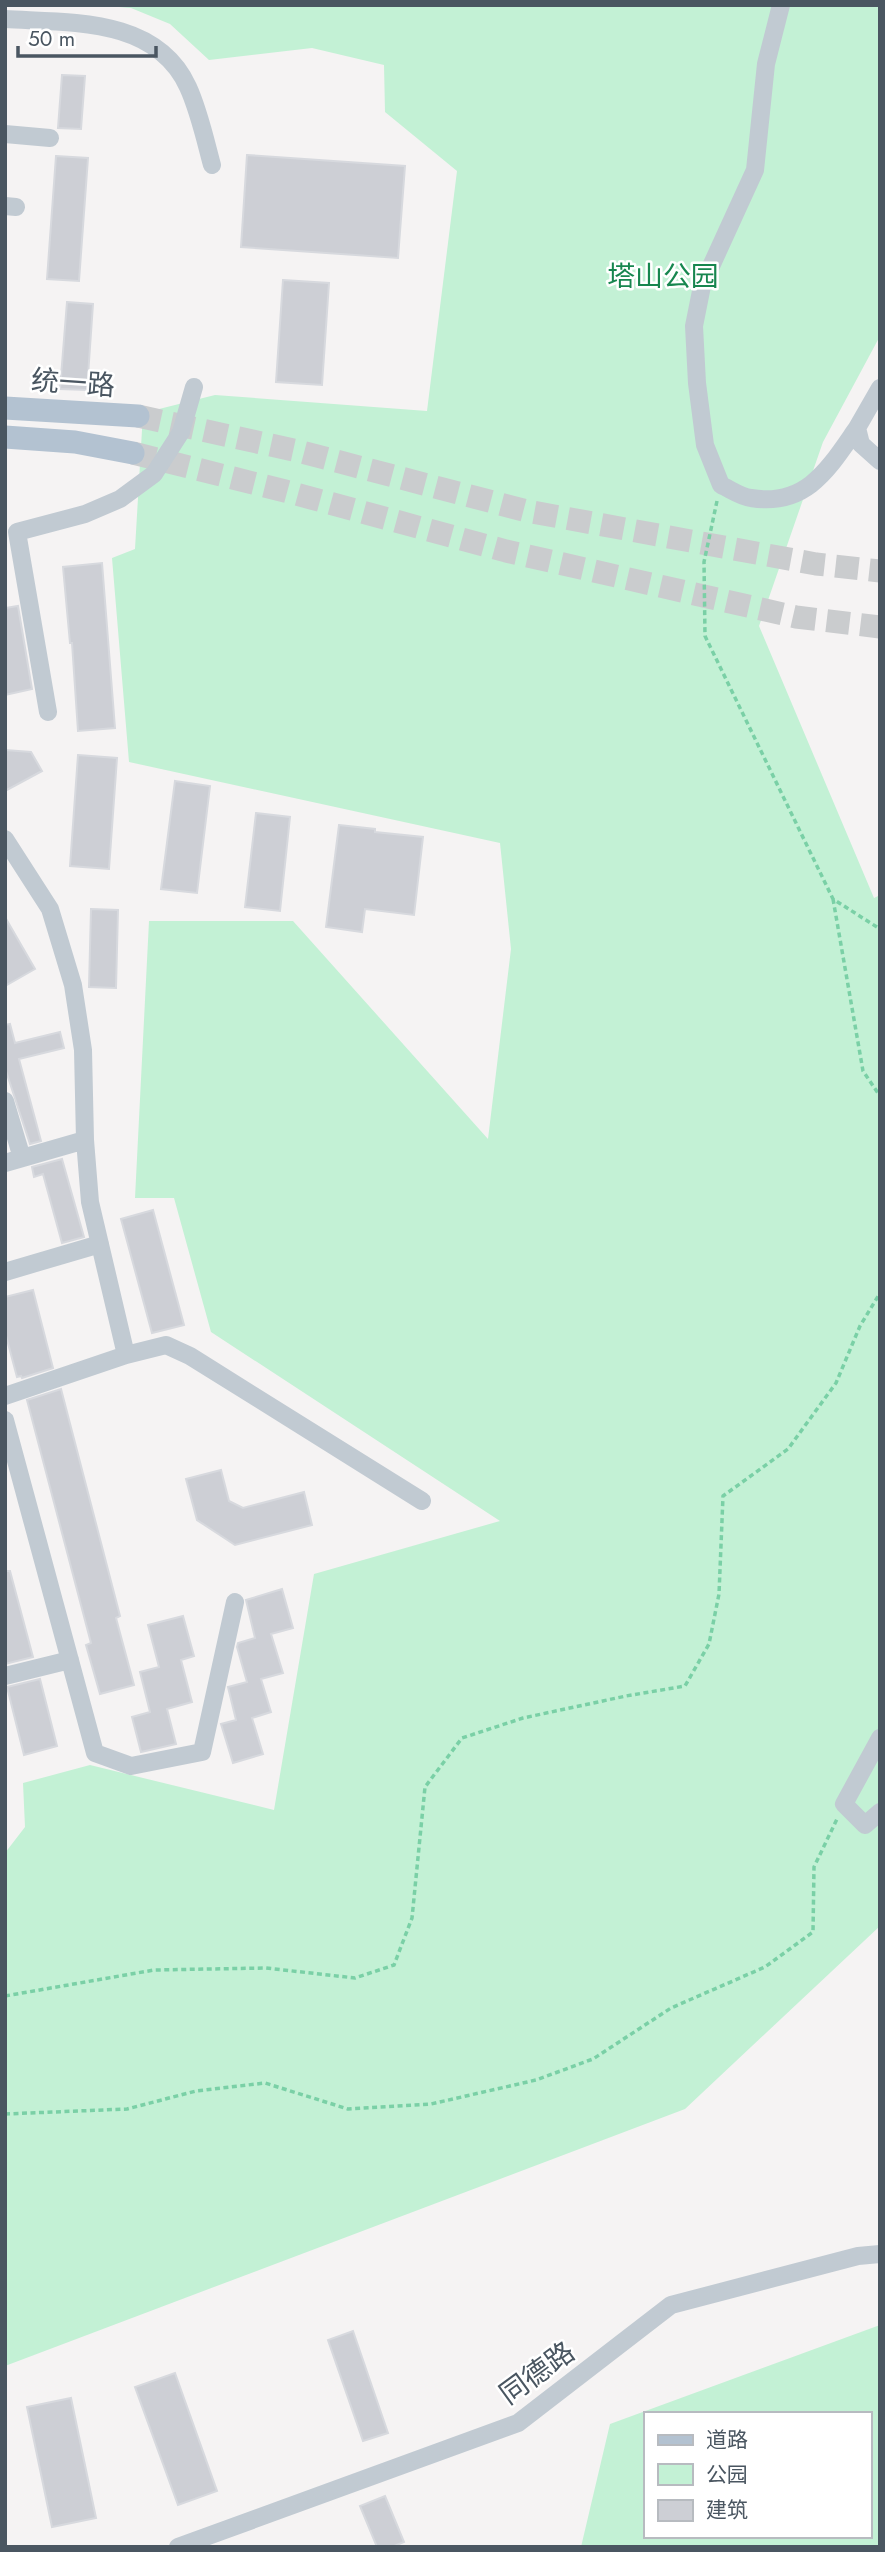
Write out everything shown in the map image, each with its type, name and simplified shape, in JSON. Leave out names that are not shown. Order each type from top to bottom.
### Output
[{"type":"main road","name":"统一路","points":[[5,408],[138,416]]},
{"type":"main road","points":[[5,437],[75,442],[133,453]]},
{"type":"street","points":[[782,5],[766,64],[755,170],[702,286],[694,326],[697,383],[705,445],[721,485],[749,498],[788,497],[808,488],[831,465],[878,398]]},
{"type":"street","points":[[5,19],[101,25],[152,44],[173,65],[187,86],[212,165]]},
{"type":"street","points":[[5,134],[50,138]]},
{"type":"street","points":[[5,549],[16,532],[85,514],[120,499],[154,474],[181,432],[194,387]]},
{"type":"street","points":[[857,428],[860,444],[880,461]]},
{"type":"street","points":[[16,532],[48,712]]},
{"type":"street","points":[[5,839],[50,909],[73,985],[83,1050],[85,1140],[90,1202],[126,1355]]},
{"type":"street","points":[[5,1101],[14,1161],[85,1140]]},
{"type":"street","points":[[5,1272],[100,1244]]},
{"type":"street","points":[[5,1396],[126,1355],[166,1345],[190,1356],[422,1501]]},
{"type":"street","points":[[5,1420],[11,1463],[95,1753],[131,1766],[202,1752],[235,1602]]},
{"type":"street","points":[[5,1676],[70,1660]]},
{"type":"street","points":[[880,1738],[844,1804],[865,1825],[880,1812]]},
{"type":"street","name":"同德路","points":[[178,2547],[518,2423],[671,2305],[858,2256],[880,2254]]},
{"type":"path","points":[[721,485],[704,562],[705,636],[833,898],[863,1071],[880,1096]]},
{"type":"path","points":[[833,898],[880,929]]},
{"type":"path","points":[[5,1996],[154,1970],[266,1968],[355,1978],[394,1965],[412,1918],[425,1787],[462,1738],[523,1718],[685,1686],[709,1644],[719,1594],[723,1496],[788,1449],[836,1383],[860,1326],[880,1293]]},
{"type":"path","points":[[5,2114],[127,2109],[196,2091],[265,2083],[348,2109],[431,2104],[536,2080],[593,2059],[671,2008],[765,1967],[813,1933],[814,1867],[844,1804]]},
{"type":"green space","name":"塔山公园","points":[[95,5],[880,5],[880,336],[823,442],[759,626],[874,898],[880,895],[880,1926],[685,2109],[5,2366],[5,1853],[25,1827],[23,1783],[90,1765],[274,1810],[314,1574],[500,1521],[211,1332],[174,1198],[135,1198],[149,921],[293,921],[488,1139],[511,949],[500,843],[129,762],[112,558],[135,549],[143,413],[215,395],[427,411],[457,171],[385,112],[384,65],[312,48],[209,60],[170,24],[131,8]]},
{"type":"green space","points":[[880,2325],[880,2547],[581,2547],[610,2424]]},
{"type":"building","points":[[62,75],[85,76],[81,129],[58,128]]},
{"type":"building","points":[[247,155],[405,166],[398,258],[241,247]]},
{"type":"building","points":[[56,156],[88,158],[79,281],[47,279]]},
{"type":"building","points":[[283,280],[329,283],[322,385],[276,382]]},
{"type":"building","points":[[67,302],[93,304],[87,390],[60,389]]},
{"type":"building","points":[[102,563],[115,728],[78,731],[63,567]]},
{"type":"building","points":[[18,606],[32,689],[5,695],[5,608]]},
{"type":"building","points":[[5,750],[31,752],[42,771],[5,791]]},
{"type":"building","points":[[78,755],[117,758],[109,869],[70,866]]},
{"type":"building","points":[[175,781],[210,786],[197,893],[161,889]]},
{"type":"building","points":[[256,813],[290,817],[280,911],[245,907]]},
{"type":"building","points":[[339,825],[423,837],[414,915],[365,909],[362,932],[326,927]]},
{"type":"building","points":[[91,909],[118,910],[116,988],[89,987]]},
{"type":"building","points":[[5,917],[35,969],[5,986]]},
{"type":"building","points":[[10,1024],[15,1043],[60,1032],[64,1048],[19,1059],[41,1141],[30,1144],[5,1068],[5,1025]]},
{"type":"building","points":[[62,1159],[84,1237],[62,1243],[43,1174],[34,1177],[32,1167]]},
{"type":"building","points":[[153,1210],[184,1325],[152,1333],[121,1219]]},
{"type":"building","points":[[33,1290],[53,1368],[22,1378],[17,1377],[5,1332],[5,1297]]},
{"type":"building","points":[[61,1389],[120,1616],[116,1618],[134,1685],[100,1694],[86,1645],[91,1643],[27,1400]]},
{"type":"building","points":[[221,1470],[229,1501],[243,1508],[304,1492],[312,1525],[235,1545],[197,1520],[186,1479]]},
{"type":"building","points":[[5,1571],[10,1571],[33,1657],[5,1664]]},
{"type":"building","points":[[282,1589],[293,1628],[271,1634],[283,1673],[261,1679],[271,1712],[252,1718],[263,1754],[233,1763],[221,1724],[236,1720],[228,1687],[247,1682],[237,1647],[238,1643],[255,1638],[246,1600]]},
{"type":"building","points":[[183,1616],[194,1656],[181,1660],[192,1702],[167,1709],[176,1744],[141,1752],[132,1717],[150,1712],[140,1672],[159,1667],[148,1625]]},
{"type":"building","points":[[40,1679],[57,1746],[24,1755],[7,1687]]},
{"type":"building","points":[[353,2331],[388,2433],[363,2441],[328,2340]]},
{"type":"building","points":[[175,2373],[217,2491],[178,2505],[135,2387]]},
{"type":"building","points":[[71,2398],[96,2518],[52,2527],[27,2407]]},
{"type":"building","points":[[385,2496],[404,2542],[392,2547],[377,2547],[360,2506]]},
{"type":"tunnel","points":[[138,416],[298,451],[527,511],[816,564],[880,571]]},
{"type":"tunnel","points":[[133,453],[506,551],[796,617],[880,627]]}]
